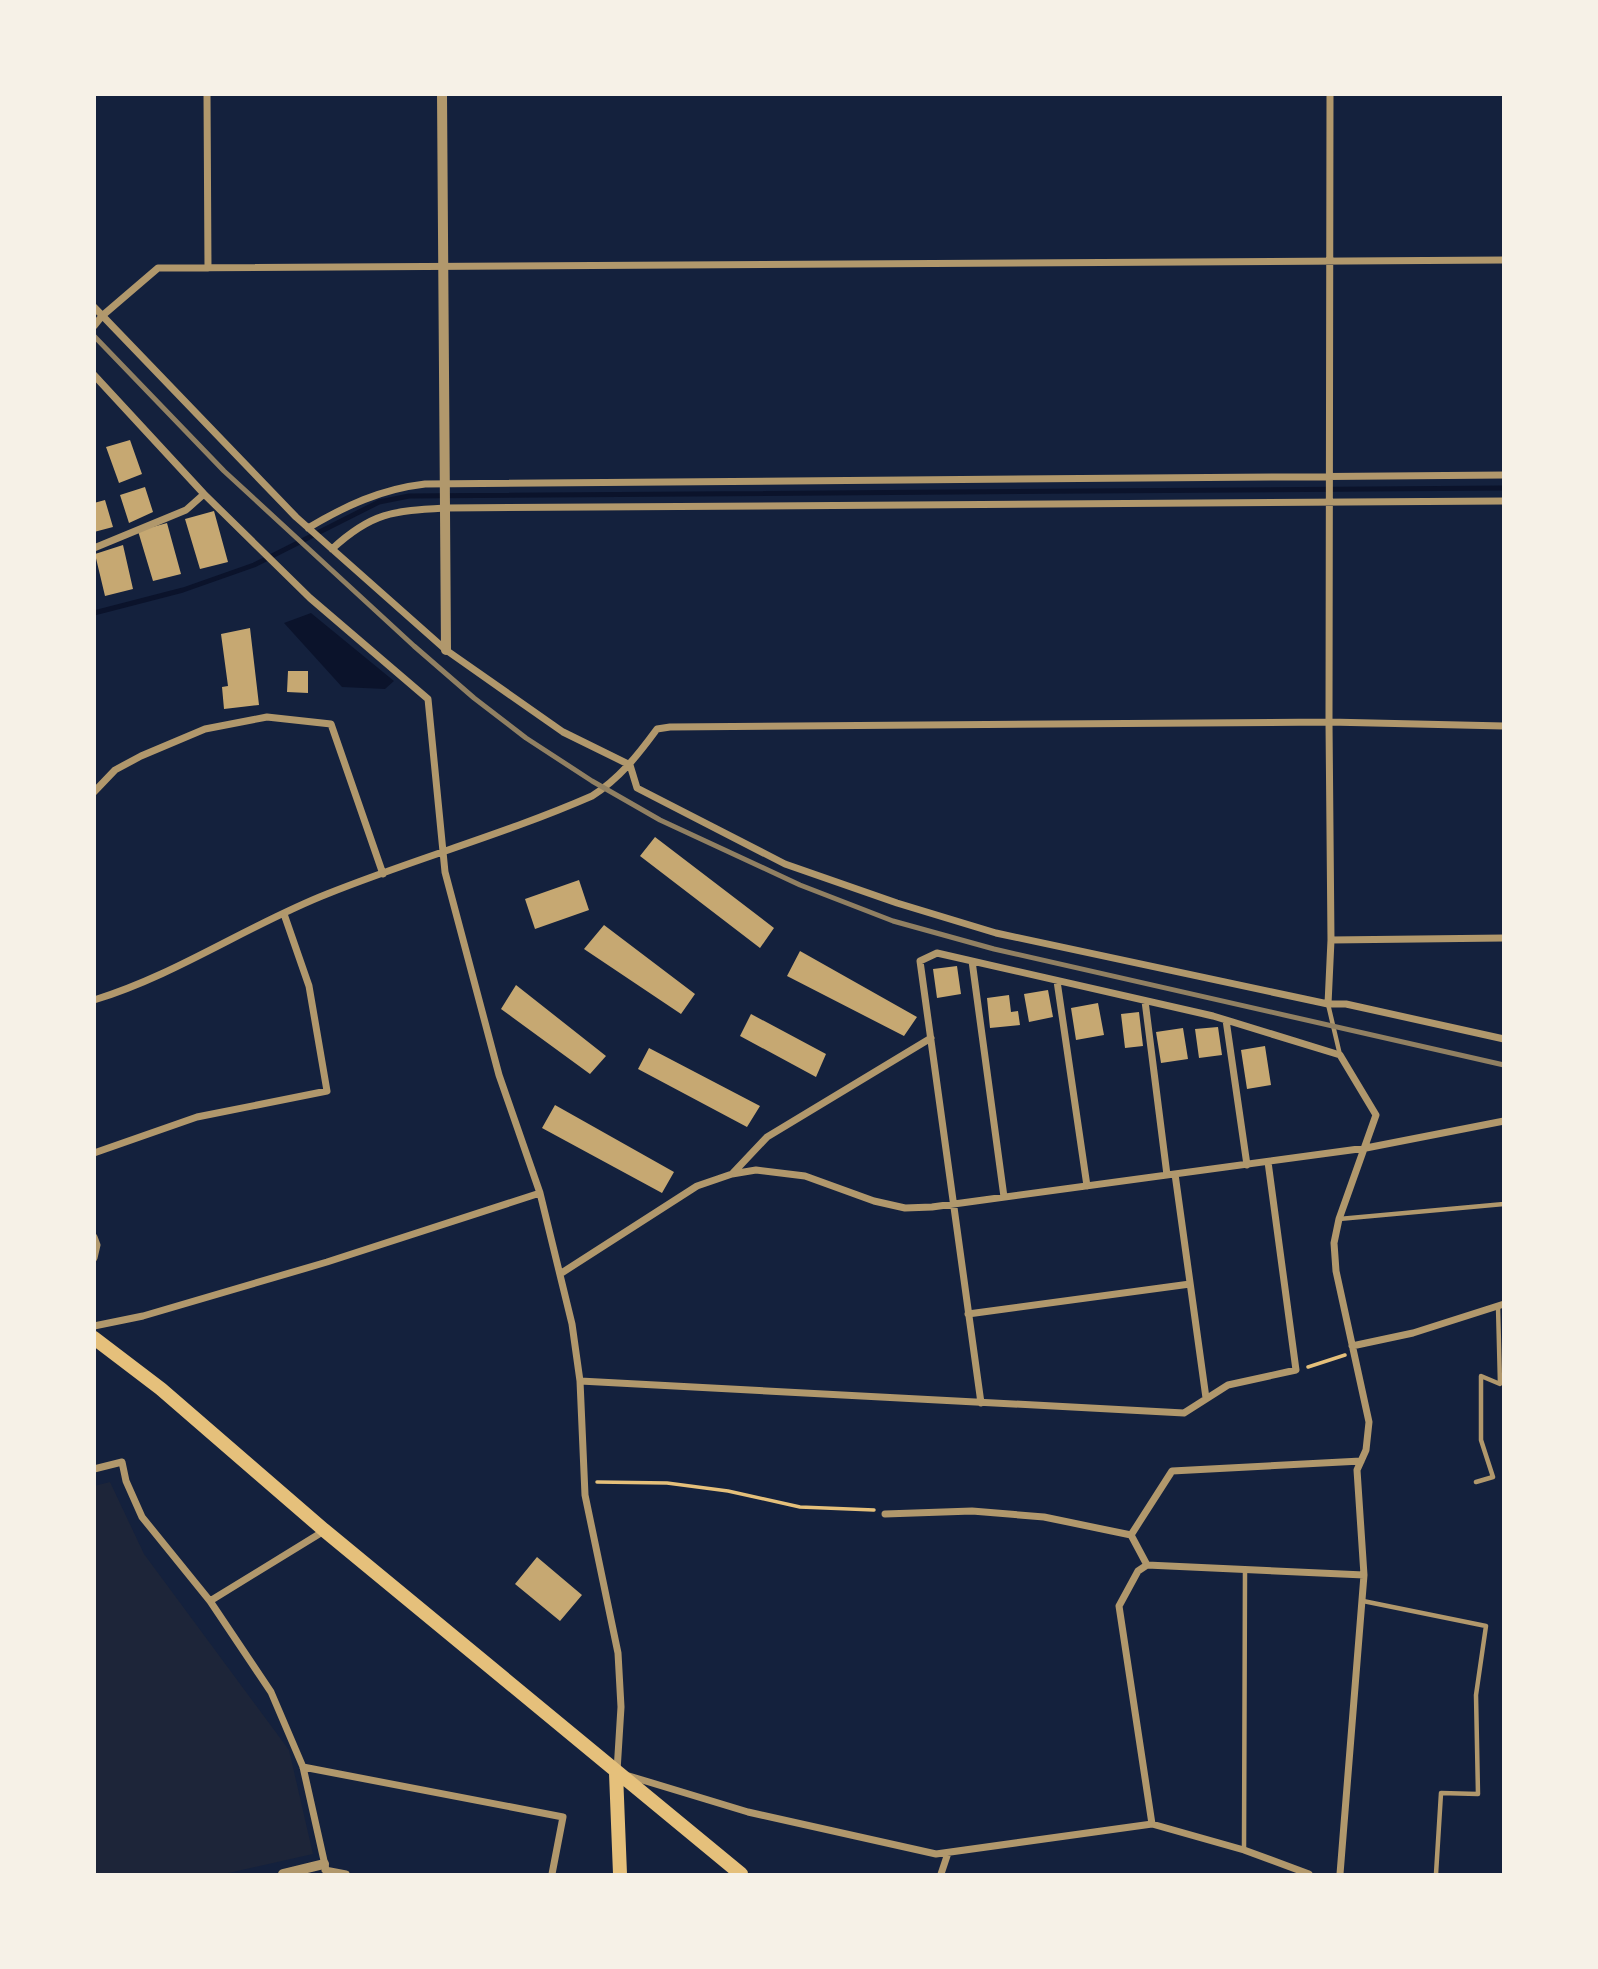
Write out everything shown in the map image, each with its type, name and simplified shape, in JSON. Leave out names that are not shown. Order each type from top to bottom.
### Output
[{"type":"main road","points":[[94,1338],[161,1389],[324,1530],[741,1874]]},
{"type":"main road","points":[[616,1773],[620,1874]]},
{"type":"street","points":[[207,94],[208,268]]},
{"type":"street","points":[[442,94],[446,650]]},
{"type":"street","points":[[1328,1004],[1331,940],[1330,94]]},
{"type":"street","points":[[94,326],[158,268],[1503,260]]},
{"type":"street","points":[[94,307],[332,550],[446,650],[563,732],[630,765],[637,788],[785,864],[897,903],[996,933],[1328,1004],[1346,1004],[1503,1039]]},
{"type":"street","points":[[94,375],[204,494],[310,598],[428,699],[442,853],[448,884],[499,1075],[541,1193],[572,1324],[580,1381],[585,1495],[618,1653],[621,1707],[616,1773],[748,1812],[936,1854],[1152,1824],[1244,1850],[1308,1874]]},
{"type":"street","points":[[310,529],[343,507],[373,495],[408,486],[1331,479],[1503,475]]},
{"type":"street","points":[[94,548],[186,510],[204,494]]},
{"type":"street","points":[[332,550],[350,532],[372,520],[400,510],[446,508],[1331,500],[1503,501]]},
{"type":"street","points":[[94,792],[115,770],[205,729],[267,717],[331,724],[383,874]]},
{"type":"street","points":[[94,1000],[143,982],[325,894],[592,796],[630,765],[657,729],[1329,722],[1503,726]]},
{"type":"street","points":[[94,1153],[197,1117],[327,1091],[309,986],[284,914]]},
{"type":"street","points":[[1331,940],[1503,938]]},
{"type":"street","points":[[981,1402],[920,961],[937,953],[1226,1020],[1340,1055],[1376,1115],[1339,1219],[1334,1243],[1336,1271],[1369,1422],[1366,1450],[1357,1470],[1364,1575],[1340,1874]]},
{"type":"street","points":[[972,961],[1004,1197]]},
{"type":"street","points":[[1057,981],[1087,1186]]},
{"type":"street","points":[[1145,1001],[1206,1398]]},
{"type":"street","points":[[1226,1020],[1247,1165]]},
{"type":"street","points":[[732,1174],[767,1138],[930,1038]]},
{"type":"street","points":[[560,1274],[697,1186],[732,1174],[756,1170],[806,1176],[874,1201],[905,1208],[953,1204],[1366,1148],[1503,1121]]},
{"type":"street","points":[[580,1381],[1184,1413],[1228,1385],[1296,1370],[1268,1162]]},
{"type":"street","points":[[94,1326],[143,1316],[327,1262],[541,1193]]},
{"type":"street","points":[[94,1237],[97,1245],[94,1258]]},
{"type":"street","points":[[968,1314],[1190,1284]]},
{"type":"street","points":[[1353,1349],[1501,1305]]},
{"type":"street","points":[[1131,1535],[1172,1471],[1361,1461]]},
{"type":"street","points":[[94,1469],[121,1462],[126,1481],[142,1517],[210,1601],[271,1692],[303,1766],[325,1869]]},
{"type":"street","points":[[885,1514],[972,1511],[1044,1517],[1131,1535]]},
{"type":"street","points":[[210,1601],[324,1530]]},
{"type":"street","points":[[1131,1535],[1147,1565]]},
{"type":"street","points":[[1152,1824],[1119,1606],[1138,1571],[1147,1565],[1364,1575]]},
{"type":"street","points":[[303,1766],[562,1817],[552,1874]]},
{"type":"street","points":[[941,1874],[948,1853]]},
{"type":"street","points":[[282,1874],[325,1869],[346,1874]]},
{"type":"lane","points":[[1328,1004],[1340,1055]]},
{"type":"lane","points":[[1339,1219],[1503,1203]]},
{"type":"lane","points":[[1476,1482],[1493,1477],[1480,1440],[1481,1376],[1502,1384],[1501,1305]]},
{"type":"lane","points":[[1244,1850],[1245,1570]]},
{"type":"lane","points":[[1362,1601],[1486,1626],[1476,1695],[1478,1794],[1441,1793],[1436,1874]]},
{"type":"path","points":[[1296,1370],[1353,1349]]},
{"type":"path","points":[[584,1481],[667,1483],[727,1491],[800,1507],[874,1510],[885,1514]]},
{"type":"shaded area","points":[[311,613],[394,681],[385,689],[342,687],[284,623]]},
{"type":"shaded area","points":[[110,1482],[144,1554],[289,1750],[313,1854],[224,1874],[95,1874],[94,1486]]},
{"type":"building","points":[[130,440],[142,474],[119,483],[106,447]]},
{"type":"building","points":[[145,487],[153,512],[129,523],[120,495]]},
{"type":"building","points":[[105,500],[113,527],[94,532],[94,503]]},
{"type":"building","points":[[214,511],[228,562],[200,569],[185,519]]},
{"type":"building","points":[[167,523],[181,574],[153,581],[138,531]]},
{"type":"building","points":[[123,545],[133,589],[105,596],[95,554]]},
{"type":"building","points":[[250,628],[259,705],[224,709],[222,687],[228,686],[221,634]]},
{"type":"building","points":[[288,671],[308,671],[308,693],[287,692]]},
{"type":"building","points":[[655,837],[774,928],[760,948],[640,856]]},
{"type":"building","points":[[579,880],[589,910],[535,929],[525,899]]},
{"type":"building","points":[[604,925],[695,994],[681,1014],[584,949]]},
{"type":"building","points":[[800,951],[917,1017],[904,1036],[787,976]]},
{"type":"building","points":[[957,966],[961,994],[937,998],[933,969]]},
{"type":"building","points":[[516,985],[606,1056],[590,1074],[501,1009]]},
{"type":"building","points":[[1048,990],[1053,1017],[1029,1022],[1024,994]]},
{"type":"building","points":[[1009,995],[1011,1012],[1018,1011],[1020,1025],[990,1028],[987,998]]},
{"type":"building","points":[[1098,1003],[1104,1035],[1076,1040],[1071,1008]]},
{"type":"building","points":[[1139,1012],[1143,1046],[1125,1048],[1121,1014]]},
{"type":"building","points":[[751,1014],[826,1054],[816,1077],[740,1036]]},
{"type":"building","points":[[1218,1027],[1222,1055],[1199,1058],[1195,1029]]},
{"type":"building","points":[[1183,1028],[1188,1059],[1161,1063],[1156,1032]]},
{"type":"building","points":[[1265,1046],[1271,1085],[1247,1089],[1241,1050]]},
{"type":"building","points":[[649,1048],[760,1106],[747,1127],[638,1069]]},
{"type":"building","points":[[555,1105],[674,1172],[662,1193],[542,1128]]},
{"type":"building","points":[[537,1557],[582,1595],[560,1621],[515,1584]]},
{"type":"waterway","points":[[94,613],[183,590],[254,565],[379,502],[409,496],[1504,488]]},
{"type":"railway","points":[[94,336],[224,471],[474,698],[526,738],[592,781],[660,820],[800,885],[893,921],[994,949],[1504,1065]]}]
